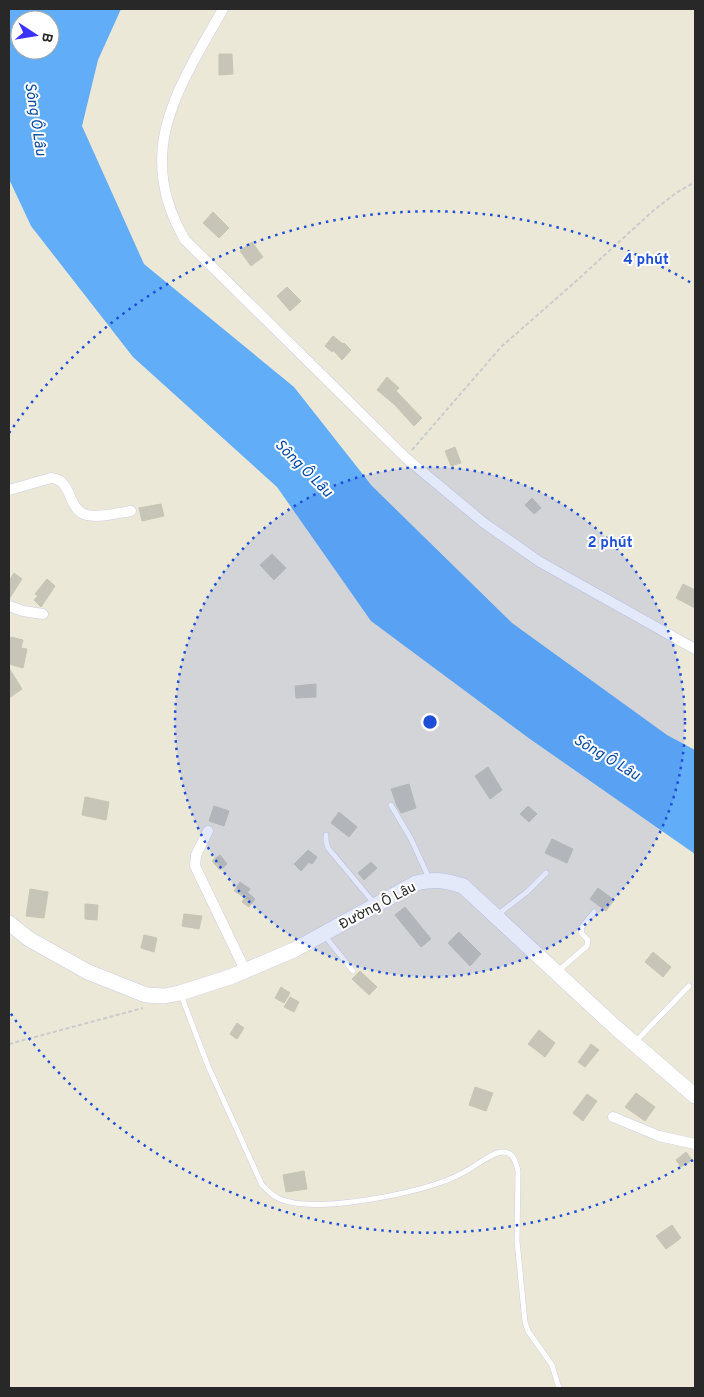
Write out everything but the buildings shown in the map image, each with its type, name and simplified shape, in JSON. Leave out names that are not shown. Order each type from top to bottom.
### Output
[{"type":"main road","name":"Đường Ô Lâu","points":[[9,923],[30,939],[88,972],[146,995],[160,996],[180,993],[294,950],[416,883],[430,880],[446,880],[463,886],[634,1043],[695,1095]]},
{"type":"street","points":[[223,9],[184,79],[171,110],[163,140],[165,196],[174,220],[185,240],[406,458],[484,523],[540,562],[695,649]]},
{"type":"street","points":[[9,490],[56,478],[63,483],[76,509],[83,514],[92,516],[130,511]]},
{"type":"street","points":[[9,606],[23,611],[43,614]]},
{"type":"street","points":[[208,832],[196,855],[195,866],[245,970]]},
{"type":"street","points":[[613,1117],[659,1136],[695,1144]]},
{"type":"lane","points":[[391,806],[411,839],[430,880]]},
{"type":"lane","points":[[326,835],[328,848],[375,904]]},
{"type":"lane","points":[[496,916],[546,873]]},
{"type":"lane","points":[[556,972],[587,946],[588,940],[582,934],[581,928],[594,912]]},
{"type":"lane","points":[[323,933],[353,971]]},
{"type":"lane","points":[[634,1043],[689,986]]},
{"type":"lane","points":[[180,993],[208,1066],[262,1185],[270,1194],[282,1200],[314,1204],[340,1204],[377,1198],[444,1181],[466,1172],[497,1153],[505,1152],[511,1155],[515,1160],[518,1171],[517,1241],[525,1322],[528,1331],[552,1365],[559,1388]]},
{"type":"path","points":[[406,458],[501,347],[574,284],[654,210],[676,193],[695,182]]},
{"type":"path","points":[[9,1044],[124,1014],[153,1004],[160,996]]},
{"type":"water","name":"Sông Ô Lâu","points":[[9,9],[121,9],[98,60],[82,126],[144,264],[294,387],[372,486],[512,623],[667,735],[695,750],[695,854],[530,739],[371,621],[277,487],[133,357],[31,226],[9,179]]}]
